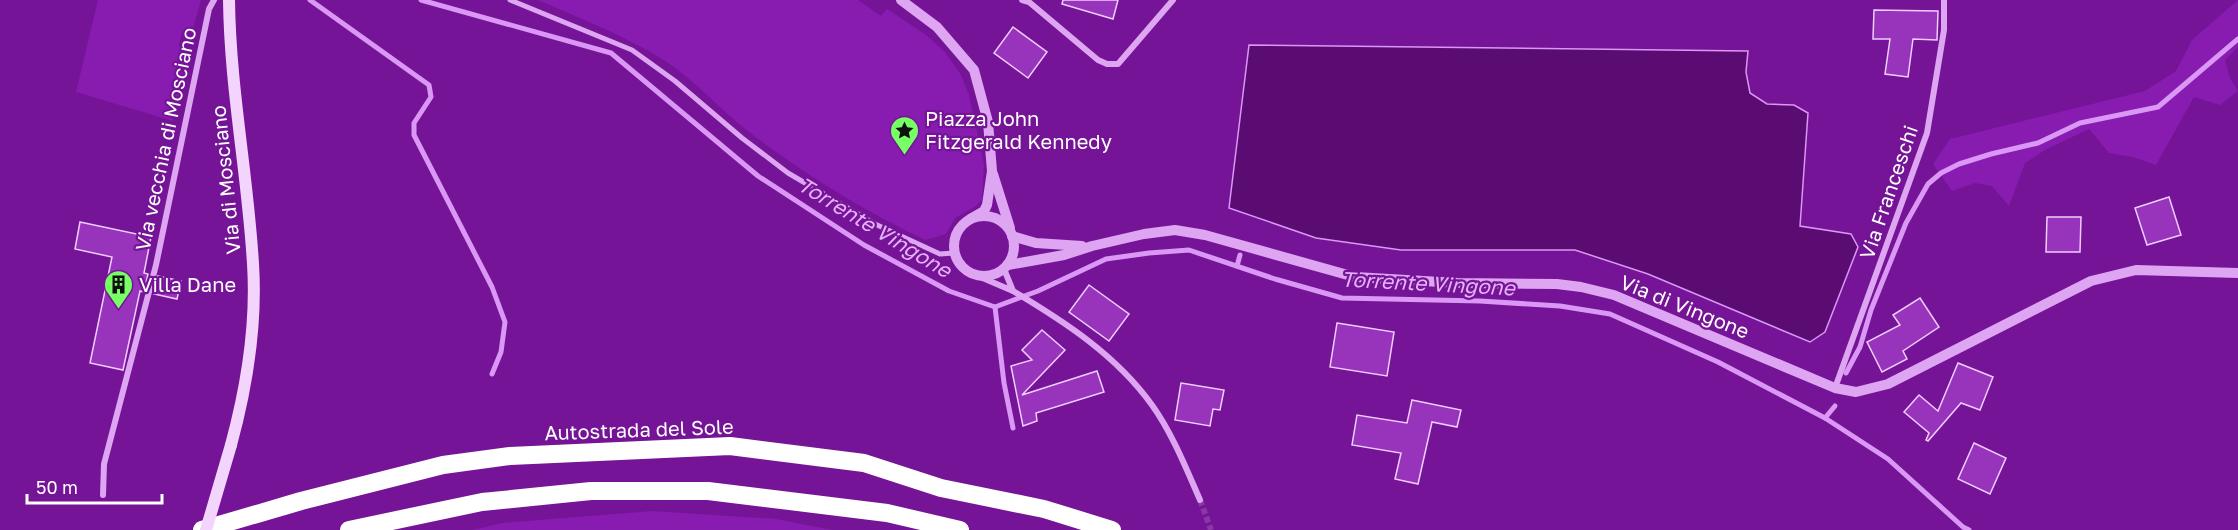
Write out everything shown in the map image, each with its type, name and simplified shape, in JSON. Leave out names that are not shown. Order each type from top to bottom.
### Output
[{"type":"highway","name":"Autostrada del Sole","points":[[204,530],[301,501],[443,465],[510,456],[730,446],[864,463],[941,488],[1044,509],[1112,530]]},
{"type":"highway","points":[[349,530],[482,502],[591,491],[708,491],[887,513],[960,530]]},
{"type":"main road","name":"Via di Mosciano","points":[[204,530],[243,401],[252,335],[253,265],[231,52],[229,0]]},
{"type":"street","name":"Via vecchia di Mosciano","points":[[103,495],[104,464],[156,265],[190,90],[209,9],[214,0]]},
{"type":"street","points":[[510,0],[632,50],[675,81],[742,138],[788,173],[875,224],[940,254],[954,253]]},
{"type":"street","points":[[901,0],[937,27],[974,70],[988,122],[992,171],[1014,248],[1006,267],[992,275],[978,276]]},
{"type":"street","points":[[1022,0],[1029,2],[1098,60],[1107,64],[1118,64],[1173,0]]},
{"type":"street","name":"Via Franceschi","points":[[1834,388],[1927,133],[1944,30],[1944,0]]},
{"type":"street","points":[[992,171],[984,211],[970,219],[956,233],[954,253],[963,268],[1035,304],[1071,326],[1113,359],[1152,405],[1184,462],[1200,500]]},
{"type":"street","points":[[970,219],[989,216],[1004,223],[1011,233]]},
{"type":"street","name":"Via di Vingone","points":[[1006,267],[1064,255],[1144,234],[1175,230],[1205,235],[1355,277],[1458,283],[1557,284],[1581,287],[1614,295],[1834,388],[1856,393],[1888,384],[2091,281],[2136,270],[2238,273]]},
{"type":"street","name":"Via di Vingone","points":[[1011,233],[1036,243],[1092,246]]},
{"type":"street","points":[[1006,267],[1013,291]]},
{"type":"shaded area","points":[[98,0],[201,0],[192,32],[182,31],[179,46],[187,48],[190,53],[173,121],[76,92]]},
{"type":"shaded area","name":"Piazza John Fitzgerald Kennedy","points":[[538,0],[858,0],[881,16],[887,9],[926,35],[945,52],[961,75],[969,95],[984,165],[982,199],[976,206],[955,218],[946,234],[925,240],[852,201],[805,172],[739,124],[662,59],[617,35]]},
{"type":"shaded area","points":[[2238,0],[2238,47],[2225,60],[2230,78],[2238,91],[2220,105],[2194,97],[2156,165],[2133,157],[2109,153],[2089,129],[2045,150],[2025,163],[2009,206],[1992,186],[1975,183],[1952,191],[1933,164],[1950,139],[2145,91],[2176,71],[2192,40]]},
{"type":"shaded area","points":[[1249,45],[1748,51],[1746,72],[1750,93],[1767,104],[1794,105],[1808,113],[1800,226],[1851,234],[1858,247],[1825,332],[1810,342],[1648,274],[1575,250],[1401,250],[1316,238],[1229,208]]},
{"type":"shaded area","points":[[652,511],[776,519],[832,530],[473,530],[502,523]]},
{"type":"building","points":[[1063,0],[1118,0],[1113,19],[1062,4]]},
{"type":"building","points":[[1874,10],[1938,11],[1937,40],[1913,39],[1908,77],[1885,74],[1890,39],[1873,39]]},
{"type":"building","points":[[1013,27],[1047,52],[1028,78],[994,53]]},
{"type":"building","points":[[2169,197],[2181,235],[2147,245],[2135,208]]},
{"type":"building","points":[[2047,217],[2081,217],[2080,252],[2046,252]]},
{"type":"building","name":"Villa Dane","points":[[80,222],[151,237],[144,273],[148,274],[144,292],[140,291],[123,370],[90,363],[112,257],[75,249]]},
{"type":"building","points":[[158,276],[181,281],[177,299],[154,294]]},
{"type":"building","points":[[1089,285],[1129,314],[1109,341],[1069,312]]},
{"type":"building","points":[[1920,298],[1939,327],[1903,351],[1907,359],[1882,372],[1867,342],[1900,325],[1893,315]]},
{"type":"building","points":[[1337,323],[1394,332],[1387,376],[1330,367]]},
{"type":"building","points":[[1042,330],[1065,350],[1022,395],[1097,371],[1104,392],[1036,413],[1037,421],[1023,426],[1011,366],[1032,360],[1022,350]]},
{"type":"building","points":[[1958,363],[1993,377],[1980,410],[1961,403],[1928,441],[1926,440],[1929,433],[1904,412],[1919,395],[1938,411]]},
{"type":"building","points":[[1181,383],[1224,390],[1220,410],[1213,409],[1210,426],[1175,420]]},
{"type":"building","points":[[1412,400],[1461,410],[1457,427],[1432,422],[1418,484],[1395,479],[1401,453],[1352,445],[1357,415],[1407,423]]},
{"type":"building","points":[[1974,443],[2006,458],[1990,494],[1958,479]]},
{"type":"waterway","points":[[310,0],[429,85],[431,97],[414,123],[414,135],[492,287],[505,322],[501,352],[492,374]]},
{"type":"waterway","name":"Torrente Vingone","points":[[421,0],[611,53],[758,176],[864,245],[949,291],[995,307],[1038,291],[1106,259],[1189,250],[1275,279],[1342,298],[1480,301],[1560,306],[1610,314],[1718,362],[1825,418],[1888,459],[1969,530]]},
{"type":"waterway","points":[[1846,373],[1860,347],[1871,310],[1906,223],[1928,184],[1941,173],[1959,164],[2038,143],[2080,123],[2158,107],[2238,39]]},
{"type":"waterway","points":[[1237,266],[1240,255]]},
{"type":"waterway","points":[[995,307],[1004,383],[1013,428]]},
{"type":"waterway","points":[[1825,418],[1835,406]]},
{"type":"tunnel","points":[[1200,500],[1211,530]]},
{"type":"place","name":"Piazza John Fitzgerald Kennedy","points":[[904,156]]},
{"type":"place","name":"Villa Dane","points":[[118,310]]}]
